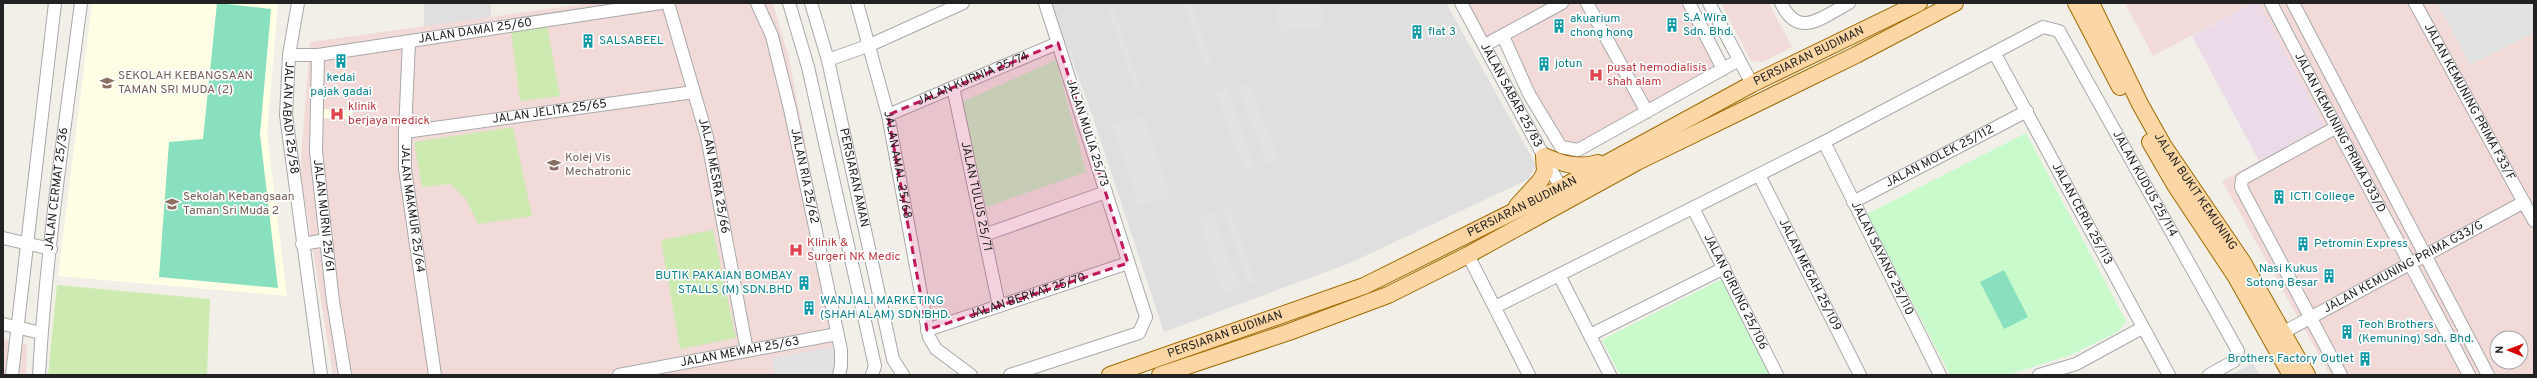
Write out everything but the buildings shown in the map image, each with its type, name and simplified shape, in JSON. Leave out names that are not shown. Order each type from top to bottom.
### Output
[{"type":"main road","name":"PERSIARAN BUDIMAN","points":[[1110,375],[1364,286],[1561,188],[1752,84],[1919,3]]},
{"type":"main road","name":"PERSIARAN BUDIMAN","points":[[1160,375],[1289,332],[1388,295],[1468,255],[1637,162],[1856,55],[1956,3]]},
{"type":"main road","name":"JALAN BUKIT KEMUNING","points":[[2076,3],[2147,137],[2175,185],[2236,277],[2291,375]]},
{"type":"main road","name":"JALAN BUKIT KEMUNING","points":[[2091,3],[2140,104],[2163,145],[2242,261],[2284,332],[2307,375]]},
{"type":"main road","points":[[1843,41],[1857,42],[1860,50],[1856,55]]},
{"type":"main road","points":[[1506,216],[1540,181],[1545,172],[1544,156],[1567,165],[1586,166],[1616,157]]},
{"type":"main road","points":[[1561,188],[1571,191],[1637,162]]},
{"type":"main road","points":[[1364,286],[1451,252],[1468,255]]},
{"type":"street","name":"JALAN CERMAT 25/36","points":[[12,375],[9,352],[16,327],[28,244],[55,3]]},
{"type":"street","name":"JALAN CERMAT 25/36","points":[[39,375],[51,249],[81,3]]},
{"type":"street","name":"JALAN ABADI 25/58","points":[[298,3],[289,55],[286,116],[302,244],[321,375]]},
{"type":"street","name":"JALAN DAMAI 25/60","points":[[289,55],[318,55],[661,3]]},
{"type":"street","name":"JALAN MESRA 25/66","points":[[668,3],[707,137],[747,351]]},
{"type":"street","name":"JALAN RIA 25/62","points":[[757,3],[772,36],[790,109],[837,334],[841,356],[839,375]]},
{"type":"street","name":"PERSIARAN AMAN","points":[[789,3],[808,67],[874,366],[872,375]]},
{"type":"street","name":"PERSIARAN AMAN","points":[[811,3],[828,60],[893,359],[903,375]]},
{"type":"street","name":"JALAN AMAL 25/68","points":[[857,3],[870,45],[888,115],[927,330],[936,349],[971,375]]},
{"type":"street","points":[[828,60],[870,45],[963,3]]},
{"type":"street","name":"JALAN MULIA 25/73","points":[[1010,375],[1139,333],[1146,317],[1045,3]]},
{"type":"street","name":"JALAN SABAR 25/83","points":[[1461,3],[1561,188]]},
{"type":"street","points":[[1485,45],[1562,3]]},
{"type":"street","points":[[1587,3],[1647,112]]},
{"type":"street","points":[[1689,3],[1724,69]]},
{"type":"street","points":[[1709,3],[1752,84]]},
{"type":"street","points":[[1781,3],[1787,15],[1794,22],[1807,24],[1849,3]]},
{"type":"street","name":"JALAN KEMUNING PRIMA D33/D","points":[[2271,3],[2335,128],[2410,263],[2469,375]]},
{"type":"street","name":"JALAN KEMUNING PRIMA D33/D","points":[[2293,3],[2426,254],[2488,375]]},
{"type":"street","name":"JALAN KEMUNING PRIMA F33/F","points":[[2416,3],[2534,221]]},
{"type":"street","name":"JALAN KUDUS 25/114","points":[[1995,54],[2043,27],[2059,30],[2238,351],[2234,361],[2209,375]]},
{"type":"street","points":[[1503,36],[1529,94],[1561,147],[1578,150],[1739,60]]},
{"type":"street","name":"JALAN MAKMUR 25/64","points":[[409,41],[405,132],[406,169],[435,375]]},
{"type":"street","name":"JALAN KURNIA 25/74","points":[[888,115],[1058,42]]},
{"type":"street","points":[[1495,308],[1760,175],[1995,54]]},
{"type":"street","name":"JALAN CERIA 25/113","points":[[1995,54],[2027,111],[2142,328],[2169,375]]},
{"type":"street","name":"JALAN MURNI 25/61","points":[[318,55],[316,152],[326,240],[345,375]]},
{"type":"street","name":"JALAN TULUS 25/71","points":[[953,87],[999,306]]},
{"type":"street","name":"JALAN JELITA 25/65","points":[[405,132],[694,92]]},
{"type":"street","name":"JALAN MOLEK 25/112","points":[[1853,202],[2027,111]]},
{"type":"street","points":[[2335,128],[2242,179],[2241,187],[2341,375]]},
{"type":"street","name":"JALAN SAYANG 25/110","points":[[1824,142],[1940,375]]},
{"type":"street","name":"JALAN MEGAH 25/109","points":[[1760,175],[1860,375]]},
{"type":"street","points":[[984,235],[1106,192]]},
{"type":"street","name":"JALAN KEMUNING PRIMA G33/G","points":[[2284,332],[2524,202]]},
{"type":"street","name":"JALAN GIRUNG 25/106","points":[[1693,208],[1777,375]]},
{"type":"street","points":[[3,238],[51,249]]},
{"type":"street","points":[[302,244],[326,240]]},
{"type":"street","points":[[1468,255],[1529,375]]},
{"type":"street","name":"JALAN BERKAT 25/70","points":[[927,330],[1128,263]]},
{"type":"street","points":[[1590,336],[1724,268]]},
{"type":"street","points":[[1559,275],[1610,375]]},
{"type":"street","points":[[3,324],[42,333]]},
{"type":"street","points":[[2039,375],[2076,364],[2142,328]]},
{"type":"street","name":"JALAN MEWAH 25/63","points":[[619,375],[837,334]]},
{"type":"highlighted area","points":[[1058,43],[1128,263],[927,330],[888,115]]},
{"type":"shaded area","name":"Sekolah Kebangsaan Taman Sri Muda 2","points":[[92,3],[278,3],[267,133],[287,296],[58,276]]},
{"type":"shaded area","points":[[424,3],[491,3],[491,17],[424,27]]},
{"type":"shaded area","points":[[590,3],[773,3],[789,58],[849,369],[845,375],[333,375],[300,171],[310,42]]},
{"type":"shaded area","points":[[1051,3],[1446,3],[1536,165],[1529,179],[1350,263],[1164,332],[1092,115]]},
{"type":"shaded area","points":[[1183,3],[1191,3],[1211,64],[1204,67]]},
{"type":"shaded area","points":[[1277,3],[1321,3],[1323,28],[1279,31]]},
{"type":"shaded area","points":[[1466,3],[1685,3],[1719,68],[1577,146],[1564,144],[1532,92],[1505,31],[1487,40]]},
{"type":"shaded area","points":[[1721,3],[1769,3],[1792,47],[1763,62],[1751,61]]},
{"type":"shaded area","points":[[2125,3],[2252,3],[2153,56]]},
{"type":"shaded area","points":[[2252,3],[2259,3],[2324,125],[2259,161],[2192,36]]},
{"type":"shaded area","points":[[2259,3],[2534,3],[2534,375],[2330,375],[2222,181],[2324,125]]},
{"type":"shaded area","points":[[2437,3],[2534,3],[2534,33],[2470,65]]},
{"type":"shaded area","points":[[1112,5],[1140,86],[1135,88],[1107,7]]},
{"type":"shaded area","points":[[1248,83],[1279,158],[1267,164],[1238,87]]},
{"type":"shaded area","points":[[1228,88],[1254,169],[1245,173],[1216,92]]},
{"type":"shaded area","name":"klinik berjaya medick","points":[[322,109],[353,110],[352,119],[322,118]]},
{"type":"shaded area","points":[[1143,116],[1171,197],[1139,206],[1112,125]]},
{"type":"shaded area","points":[[1229,207],[1255,282],[1248,284],[1222,209]]},
{"type":"shaded area","points":[[1213,212],[1240,288],[1223,293],[1198,217]]},
{"type":"shaded area","points":[[3,339],[27,345],[26,375],[3,375]]},
{"type":"shaded area","points":[[834,347],[838,367],[833,375],[775,375],[772,358]]},
{"type":"shaded area","points":[[2253,363],[2260,375],[2230,375]]},
{"type":"green space","points":[[217,3],[271,9],[260,134],[278,288],[159,277],[169,142],[203,139]]},
{"type":"green space","points":[[547,26],[560,96],[520,101],[511,31]]},
{"type":"green space","points":[[1056,60],[1086,172],[986,207],[962,102]]},
{"type":"green space","points":[[513,127],[532,216],[478,224],[466,199],[451,184],[422,187],[414,142]]},
{"type":"green space","points":[[2026,133],[2126,321],[2119,331],[2071,355],[2006,375],[1950,375],[1867,214]]},
{"type":"green space","points":[[713,230],[736,338],[680,349],[661,240]]},
{"type":"green space","points":[[2004,270],[2028,317],[2004,329],[1980,282]]},
{"type":"green space","points":[[1722,279],[1770,375],[1620,375],[1602,340]]},
{"type":"green space","points":[[57,285],[210,299],[207,375],[48,375]]},
{"type":"place","name":"S.A Wira Sdn. Bhd.","points":[[1672,25]]},
{"type":"place","name":"akuarium chong hong","points":[[1559,26]]},
{"type":"place","name":"flat 3","points":[[1417,32]]},
{"type":"place","name":"SALSABEEL","points":[[588,41]]},
{"type":"place","name":"kedai pajak gadai","points":[[341,61]]},
{"type":"place","name":"jotun","points":[[1544,64]]},
{"type":"place","name":"pusat hemodialisis shah alam","points":[[1596,75]]},
{"type":"place","name":"SEKOLAH KEBANGSAAN TAMAN SRI MUDA (2)","points":[[107,83]]},
{"type":"place","name":"klinik berjaya medick","points":[[337,114]]},
{"type":"place","name":"Kolej Vis Mechatronic","points":[[554,165]]},
{"type":"place","name":"ICTI College","points":[[2279,197]]},
{"type":"place","name":"Sekolah Kebangsaan Taman Sri Muda 2","points":[[172,204]]},
{"type":"place","name":"Petromin Express","points":[[2303,244]]},
{"type":"place","name":"Klinik & Surgeri NK Medic","points":[[796,250]]},
{"type":"place","name":"Nasi Kukus Sotong Besar","points":[[2329,276]]},
{"type":"place","name":"BUTIK PAKAIAN BOMBAY STALLS (M) SDN.BHD","points":[[804,283]]},
{"type":"place","name":"WANJIALI MARKETING (SHAH ALAM) SDN.BHD.","points":[[809,308]]},
{"type":"place","name":"Teoh Brothers (Kemuning) Sdn. Bhd.","points":[[2347,332]]},
{"type":"place","name":"Brothers Factory Outlet","points":[[2365,359]]}]
